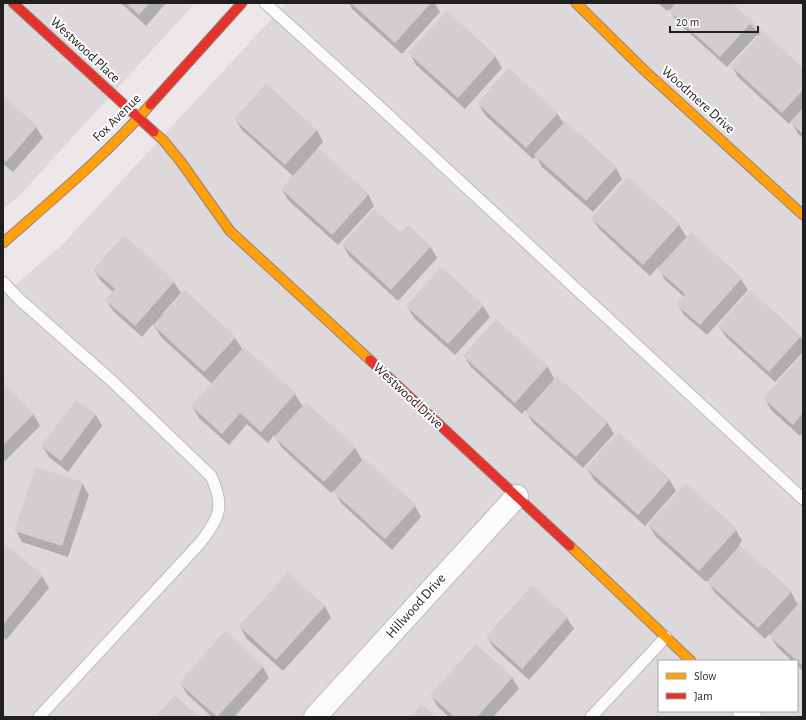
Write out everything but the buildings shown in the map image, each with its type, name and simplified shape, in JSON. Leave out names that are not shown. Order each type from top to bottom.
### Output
[{"type":"street","name":"Westwood Place","points":[[13,3],[139,118]]},
{"type":"street","name":"Fox Avenue","points":[[3,244],[86,169],[139,118],[242,3]]},
{"type":"street","name":"Woodmere Drive","points":[[576,3],[646,71],[803,215]]},
{"type":"street","name":"Westwood Drive","points":[[139,118],[163,140],[230,231],[517,496],[690,660]]},
{"type":"street","name":"Hillwood Drive","points":[[315,717],[517,496]]},
{"type":"lane","points":[[265,3],[376,103],[803,499]]},
{"type":"lane","points":[[3,282],[19,299],[112,381],[211,476],[220,502],[214,523],[200,543],[39,717]]},
{"type":"lane","points":[[591,717],[666,636]]},
{"type":"shaded area","points":[[3,3],[195,3],[19,196],[3,209]]},
{"type":"shaded area","points":[[286,3],[803,3],[803,717],[3,717],[3,295],[61,246]]},
{"type":"traffic: slow","points":[[576,3],[645,71],[803,215]]},
{"type":"traffic: slow","points":[[3,243],[97,159],[150,105]]},
{"type":"traffic: slow","points":[[154,132],[163,140],[181,162],[230,231],[370,360]]},
{"type":"traffic: slow","points":[[570,546],[690,660]]},
{"type":"traffic: jam","points":[[13,3],[154,132]]},
{"type":"traffic: jam","points":[[150,105],[242,3]]},
{"type":"traffic: jam","points":[[370,360],[570,546]]}]
